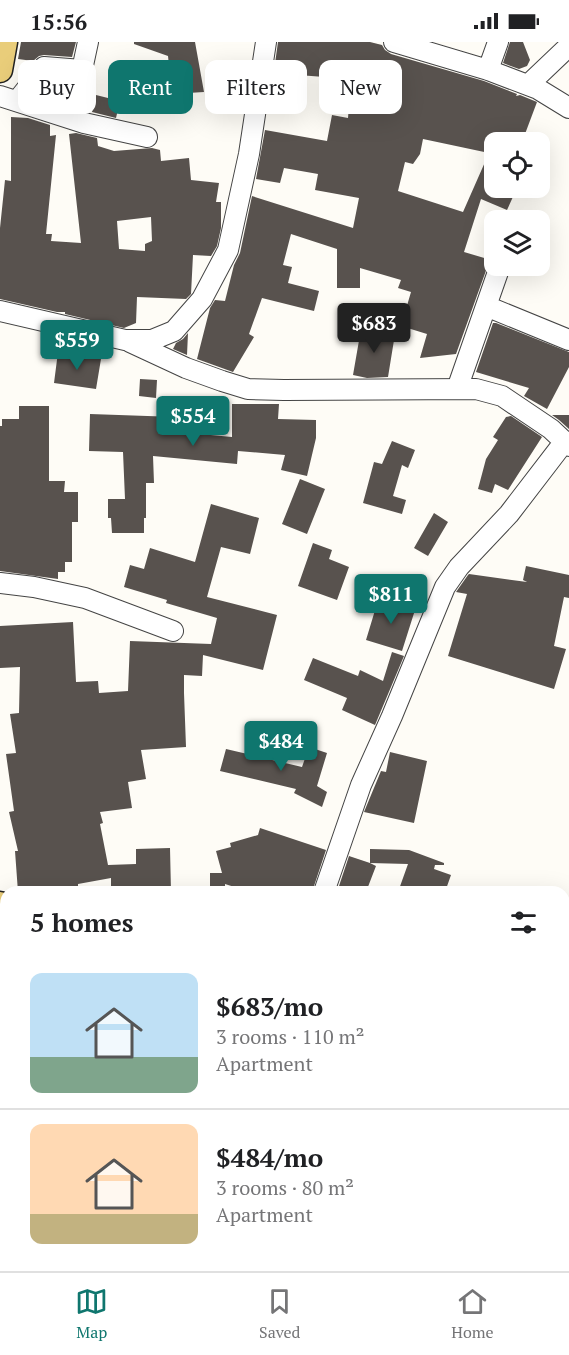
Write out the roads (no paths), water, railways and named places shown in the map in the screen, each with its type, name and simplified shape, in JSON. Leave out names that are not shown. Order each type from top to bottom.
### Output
[{"type":"main road","points":[[0,70],[5,42]]},
{"type":"street","points":[[9,98],[44,67],[82,70],[88,42]]},
{"type":"street","points":[[125,340],[152,340],[174,331],[202,299],[228,250],[249,154],[266,42]]},
{"type":"street","points":[[394,42],[488,70],[528,85],[569,108]]},
{"type":"street","points":[[488,70],[498,42]]},
{"type":"street","points":[[528,85],[569,46]]},
{"type":"street","points":[[9,98],[84,123],[147,137]]},
{"type":"street","points":[[457,389],[497,276]]},
{"type":"street","points":[[486,306],[569,340]]},
{"type":"street","points":[[0,311],[125,340],[186,368],[248,389],[476,389],[502,396],[551,429],[567,443],[509,514],[459,567],[445,587],[361,785],[326,886]]},
{"type":"street","points":[[0,583],[34,587],[85,598],[174,631]]}]
